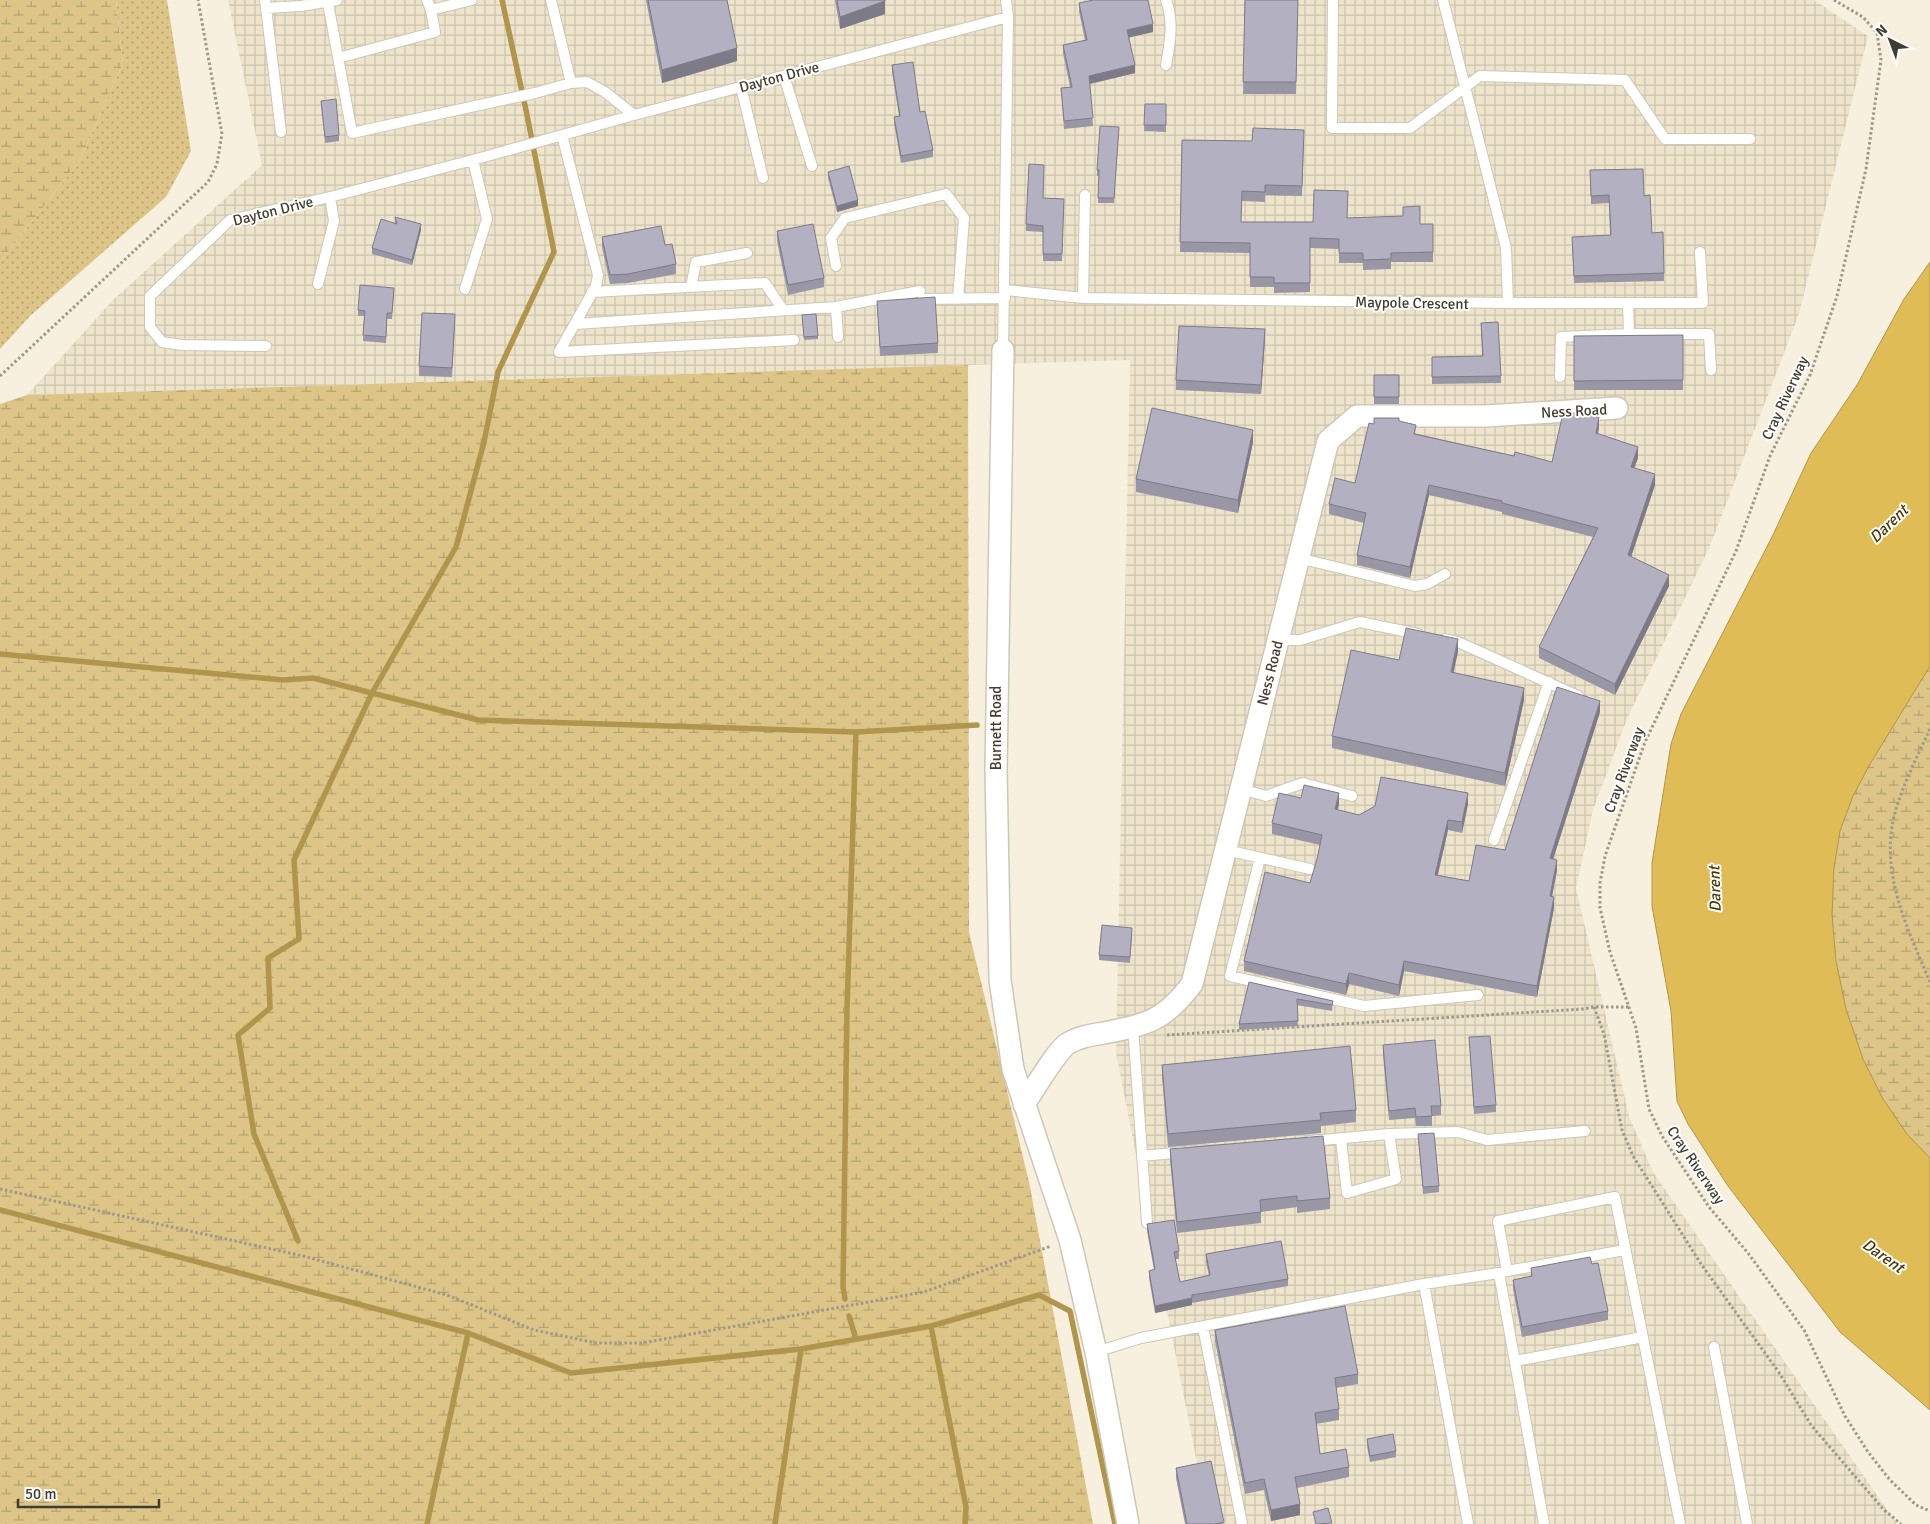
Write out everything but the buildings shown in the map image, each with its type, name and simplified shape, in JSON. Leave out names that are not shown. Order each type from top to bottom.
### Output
[{"type":"street","name":"Burnett Road","points":[[1003,350],[996,648],[997,900],[1001,985],[1013,1068],[1070,1240],[1096,1352],[1128,1524]]},
{"type":"street","name":"Ness Road","points":[[1024,1104],[1057,1055],[1067,1044],[1080,1038],[1133,1027],[1158,1019],[1176,1005],[1192,984],[1328,441],[1357,416],[1486,416],[1617,408]]},
{"type":"lane","points":[[338,58],[435,32],[429,5],[472,0]]},
{"type":"lane","points":[[551,0],[571,83]]},
{"type":"lane","points":[[1003,350],[1008,18],[1006,0]]},
{"type":"lane","points":[[1166,0],[1170,13],[1171,37],[1166,65]]},
{"type":"lane","points":[[1333,0],[1332,128],[1410,128],[1480,76],[1625,80],[1665,139],[1750,139]]},
{"type":"lane","points":[[1443,0],[1506,248],[1508,303]]},
{"type":"lane","points":[[281,132],[265,4],[333,1],[338,58],[352,133],[535,93],[571,83],[587,82],[605,92],[634,115]]},
{"type":"lane","name":"Dayton Drive","points":[[266,346],[162,342],[150,327],[150,296],[230,220],[330,197],[473,160],[634,115],[1008,18]]},
{"type":"lane","points":[[784,76],[812,166]]},
{"type":"lane","points":[[741,87],[763,178]]},
{"type":"lane","points":[[562,135],[598,275],[592,292],[559,352],[794,340]]},
{"type":"lane","points":[[465,289],[487,219],[473,160]]},
{"type":"lane","points":[[836,266],[831,238],[845,218],[946,194],[964,218],[958,299]]},
{"type":"lane","points":[[1083,298],[1085,195]]},
{"type":"lane","points":[[318,284],[334,221],[330,197]]},
{"type":"lane","name":"Maypole Crescent","points":[[914,300],[958,299],[1005,294],[1083,298],[1508,303],[1703,303],[1700,252]]},
{"type":"lane","points":[[691,287],[696,262],[747,253]]},
{"type":"lane","points":[[592,292],[765,284],[783,310]]},
{"type":"lane","points":[[575,324],[836,306],[920,291]]},
{"type":"lane","points":[[1628,303],[1629,334]]},
{"type":"lane","points":[[836,306],[838,337]]},
{"type":"lane","points":[[1560,377],[1560,337],[1629,334],[1709,334],[1711,370]]},
{"type":"lane","points":[[1298,558],[1416,586],[1427,584],[1445,574]]},
{"type":"lane","points":[[1278,640],[1300,640],[1360,622],[1458,642],[1588,700]]},
{"type":"lane","points":[[1494,840],[1549,682]]},
{"type":"lane","points":[[1241,789],[1266,796],[1303,783],[1352,796]]},
{"type":"lane","points":[[1226,850],[1310,869]]},
{"type":"lane","points":[[1260,858],[1230,976],[1364,1006],[1478,995]]},
{"type":"lane","points":[[1133,1027],[1147,1223]]},
{"type":"lane","points":[[1301,1142],[1389,1134],[1458,1132],[1487,1140],[1585,1131]]},
{"type":"lane","points":[[1341,1139],[1347,1193],[1396,1179],[1389,1134]]},
{"type":"lane","points":[[1142,1156],[1192,1152]]},
{"type":"lane","points":[[1544,1524],[1515,1361],[1498,1221],[1615,1197],[1680,1524]]},
{"type":"lane","points":[[1096,1352],[1141,1338],[1203,1326],[1424,1284],[1625,1250]]},
{"type":"lane","points":[[1424,1284],[1468,1524]]},
{"type":"lane","points":[[1203,1326],[1242,1524]]},
{"type":"lane","points":[[1515,1361],[1643,1337]]},
{"type":"lane","points":[[1714,1347],[1747,1524]]},
{"type":"path","points":[[0,376],[208,182],[217,164],[222,134],[198,0]]},
{"type":"path","name":"Cray Riverway","points":[[1834,0],[1863,17],[1877,33],[1880,44],[1878,92],[1866,169],[1837,296],[1810,375],[1770,456],[1736,551],[1645,742],[1604,856],[1600,883],[1600,908],[1610,952],[1636,1028],[1649,1109],[1662,1136],[1709,1207],[1748,1252],[1804,1330],[1846,1416],[1868,1452],[1890,1480],[1916,1505],[1930,1511]]},
{"type":"path","points":[[1930,729],[1897,804],[1889,852],[1898,904],[1930,982]]},
{"type":"path","points":[[1594,1006],[1604,1034],[1622,1130],[1633,1156],[1701,1264],[1780,1374],[1811,1425],[1843,1460],[1878,1504],[1901,1524]]},
{"type":"path","points":[[1196,1034],[1584,1010],[1594,1006],[1630,1007]]},
{"type":"path","points":[[0,1189],[303,1256],[447,1296],[534,1330],[596,1343],[642,1343],[924,1292],[1070,1240]]},
{"type":"shaded area","points":[[228,0],[1814,0],[1868,36],[1799,314],[1710,546],[1627,719],[1593,810],[1576,888],[1629,1116],[1653,1172],[1897,1524],[1209,1524],[1116,1053],[1130,360],[27,395],[113,300],[262,165]]},
{"type":"green space","points":[[0,0],[116,0],[123,63],[80,160],[0,262]]},
{"type":"green space","points":[[116,0],[167,0],[191,151],[166,197],[30,316],[0,349],[0,262],[80,160],[123,63]]},
{"type":"green space","points":[[968,365],[969,932],[1029,1182],[1093,1524],[0,1524],[0,404],[27,395]]},
{"type":"green space","points":[[1930,547],[1930,1292],[1764,871]]},
{"type":"water","name":"Darent","points":[[1930,262],[1930,666],[1870,764],[1853,796],[1840,831],[1834,868],[1832,915],[1836,961],[1846,1009],[1863,1059],[1883,1099],[1907,1134],[1930,1158],[1930,1410],[1840,1332],[1728,1186],[1688,1124],[1677,1101],[1671,1011],[1652,906],[1652,863],[1671,744],[1681,714],[1773,535],[1811,453],[1857,385],[1904,299]]},
{"type":"waterway","points":[[298,1241],[254,1134],[238,1035],[270,1008],[268,958],[299,939],[294,860],[372,693],[456,547],[484,442],[498,372],[554,252],[502,0]]},
{"type":"waterway","points":[[0,654],[283,680],[313,678],[478,720],[856,732],[977,725]]},
{"type":"waterway","points":[[845,1299],[843,1287],[847,1009],[856,732]]},
{"type":"waterway","points":[[0,1210],[468,1333],[571,1373],[801,1349],[931,1326],[1039,1295],[1070,1311],[1115,1524]]},
{"type":"waterway","points":[[849,1316],[856,1339]]},
{"type":"waterway","points":[[931,1326],[966,1507],[965,1524]]},
{"type":"waterway","points":[[427,1524],[468,1333]]},
{"type":"waterway","points":[[775,1524],[801,1349]]}]
